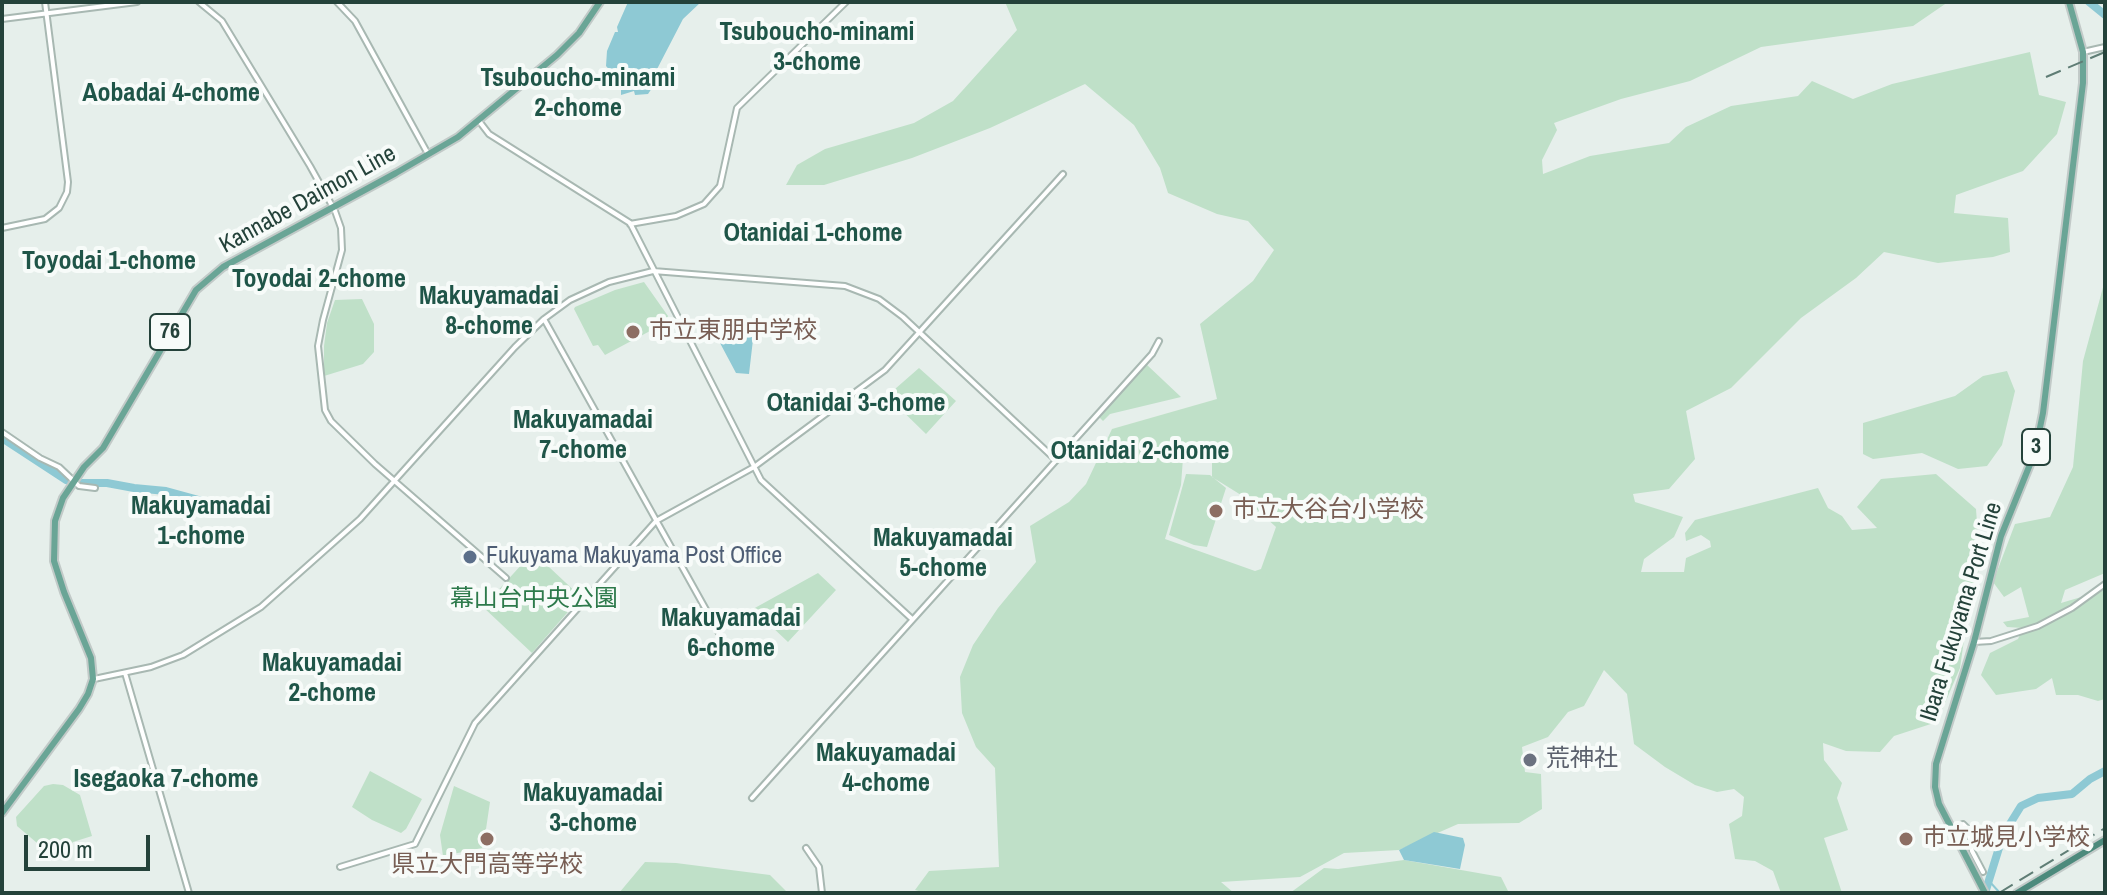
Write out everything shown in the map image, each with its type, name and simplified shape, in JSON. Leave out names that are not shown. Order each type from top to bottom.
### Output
[{"type":"highway","points":[[2017,893],[2105,840]]},
{"type":"main road","name":"Kannabe Daimon Line","points":[[93,679],[91,658],[54,561],[55,521],[63,498],[103,448],[179,317],[204,281],[223,267],[458,137],[557,55],[579,33],[600,2]]},
{"type":"main road","name":"Ibara Fukuyama Port Line","points":[[1985,893],[1937,795],[1936,764],[1974,642],[2001,536],[2039,434],[2083,83],[2083,52],[2069,2]]},
{"type":"main road","points":[[2,813],[79,709],[93,679]]},
{"type":"street","points":[[2,228],[45,219],[59,208],[67,192],[45,2]]},
{"type":"street","points":[[2,19],[137,2]]},
{"type":"street","points":[[199,2],[222,21],[332,207],[342,231],[342,250],[318,346],[325,410],[338,430],[506,578]]},
{"type":"street","points":[[337,2],[355,21],[429,155]]},
{"type":"street","points":[[630,223],[676,216],[704,204],[720,186],[737,108],[846,2]]},
{"type":"street","points":[[2083,52],[2105,47]]},
{"type":"street","points":[[477,120],[489,134],[630,223],[754,467],[770,490],[912,619]]},
{"type":"street","points":[[340,867],[415,844],[475,723],[656,521],[754,467],[885,370],[1063,174]]},
{"type":"street","points":[[93,679],[125,673],[183,655],[261,607],[351,528],[544,319],[570,300],[609,282],[653,271],[845,286],[879,299],[1056,460]]},
{"type":"street","points":[[544,319],[719,633]]},
{"type":"street","points":[[752,798],[1152,354],[1159,341]]},
{"type":"street","points":[[2,432],[59,467],[79,486],[95,488]]},
{"type":"street","points":[[1974,642],[1991,641],[2038,626],[2072,608],[2105,584]]},
{"type":"street","points":[[125,673],[189,893]]},
{"type":"street","points":[[1951,829],[1963,824],[1968,829],[1972,851],[1983,872]]},
{"type":"street","points":[[806,848],[819,867],[822,893]]},
{"type":"green space","points":[[1005,2],[1948,2],[1913,26],[1761,47],[1690,81],[1621,99],[1554,123],[1557,130],[1542,160],[1543,174],[1590,156],[1669,143],[1686,127],[1731,106],[1798,96],[1812,81],[1853,99],[1892,84],[2030,52],[2039,95],[2066,102],[2057,134],[2023,171],[1956,195],[1954,213],[2008,218],[2010,252],[1938,263],[1884,252],[1856,278],[1801,318],[1731,388],[1686,411],[1695,459],[1669,489],[1633,494],[1635,502],[1683,517],[1674,537],[1644,559],[1641,572],[1684,572],[1686,558],[1711,547],[1710,541],[1701,535],[1686,541],[1685,533],[1695,520],[1818,488],[1828,508],[1842,516],[1852,530],[1877,528],[1857,507],[1881,479],[1936,474],[1976,509],[1980,565],[1968,612],[1960,668],[1937,722],[1894,736],[1880,752],[1846,751],[1823,743],[1824,760],[1842,783],[1837,798],[1848,830],[1824,838],[1842,893],[1781,893],[1773,871],[1755,861],[1735,859],[1729,824],[1742,816],[1744,797],[1734,789],[1717,792],[1695,785],[1634,744],[1627,694],[1604,670],[1584,706],[1568,712],[1548,737],[1522,747],[1525,772],[1541,774],[1542,809],[1519,823],[1458,824],[1399,850],[1344,853],[1300,877],[1221,882],[1234,893],[926,893],[915,890],[929,871],[999,867],[995,768],[976,747],[962,713],[960,677],[973,645],[998,608],[1036,562],[1030,526],[1069,502],[1086,484],[1112,429],[1217,399],[1200,324],[1253,281],[1274,250],[1248,221],[1217,214],[1168,193],[1160,168],[1134,125],[1085,84],[990,128],[912,158],[824,185],[786,185],[797,165],[825,149],[914,123],[953,101],[1017,30]],"holes":[[[1183,458],[1212,459],[1212,477],[1241,495],[1276,527],[1261,569],[1255,571],[1165,539],[1181,485]]]},
{"type":"green space","points":[[2105,280],[2105,573],[2065,590],[2061,603],[2105,590],[2105,699],[2098,701],[2078,695],[2056,695],[2052,678],[2036,689],[1996,695],[1981,675],[1990,653],[2018,639],[2023,628],[2007,627],[2003,622],[2029,617],[2021,587],[2004,597],[1993,582],[2015,524],[2050,517],[2073,467],[2083,361]]},
{"type":"green space","points":[[644,282],[668,316],[665,323],[605,355],[598,345],[593,346],[575,307]]},
{"type":"green space","points":[[362,299],[374,324],[374,352],[363,364],[324,376],[327,323],[335,300]]},
{"type":"green space","points":[[1146,364],[1181,397],[1110,414],[1103,421],[1099,417]]},
{"type":"green space","points":[[919,368],[956,401],[926,434],[887,396]]},
{"type":"green space","points":[[2007,371],[2015,391],[2002,445],[1987,466],[1958,469],[1922,453],[1873,459],[1863,454],[1863,423],[1955,396],[1983,376]]},
{"type":"green space","points":[[1186,474],[1210,475],[1226,488],[1207,547],[1169,535]]},
{"type":"green space","name":"幕山台中央公園","points":[[533,552],[581,597],[532,653],[483,607]]},
{"type":"green space","points":[[818,573],[836,590],[788,642],[753,609]]},
{"type":"green space","points":[[370,771],[422,799],[401,833],[352,807]]},
{"type":"green space","points":[[63,785],[80,795],[92,836],[73,842],[57,860],[17,826],[16,817],[44,786]]},
{"type":"green space","points":[[454,786],[490,802],[486,829],[481,833],[482,848],[443,856],[440,835]]},
{"type":"green space","points":[[1404,860],[1501,877],[1509,893],[1290,893],[1324,868]]},
{"type":"green space","points":[[645,862],[770,875],[788,893],[619,893]]},
{"type":"water","points":[[628,2],[701,2],[683,19],[655,73],[654,85],[648,94],[635,95],[634,91],[621,95],[621,83],[606,66],[607,51],[615,32],[618,32],[617,27]]},
{"type":"water","points":[[712,328],[754,331],[749,374],[736,373]]},
{"type":"water","points":[[1434,832],[1463,838],[1465,845],[1460,869],[1404,860],[1399,850]]},
{"type":"waterway","points":[[2089,2],[2105,15]]},
{"type":"waterway","points":[[2,438],[66,480]]},
{"type":"waterway","points":[[82,483],[166,491],[239,511]]},
{"type":"waterway","points":[[1985,893],[2003,835],[2021,806],[2038,798],[2072,794],[2105,771]]},
{"type":"waterway","points":[[1989,881],[2000,893]]},
{"type":"railway","points":[[2046,77],[2105,52]]},
{"type":"railway","points":[[1999,893],[2105,828]]},
{"type":"place","name":"市立東朋中学校","points":[[633,332]]},
{"type":"place","name":"市立大谷台小学校","points":[[1216,511]]},
{"type":"place","name":"Fukuyama Makuyama Post Office","points":[[470,557]]},
{"type":"place","name":"荒神社","points":[[1530,760]]},
{"type":"place","name":"県立大門高等学校","points":[[487,839]]},
{"type":"place","name":"市立城見小学校","points":[[1906,839]]},
{"type":"district","name":"Tsuboucho-minami 3-chome","points":[[817,48]]},
{"type":"district","name":"Aobadai 4-chome","points":[[171,94]]},
{"type":"district","name":"Tsuboucho-minami 2-chome","points":[[578,94]]},
{"type":"district","name":"Otanidai 1-chome","points":[[813,234]]},
{"type":"district","name":"Toyodai 1-chome","points":[[109,262]]},
{"type":"district","name":"Toyodai 2-chome","points":[[319,280]]},
{"type":"district","name":"Makuyamadai 8-chome","points":[[489,312]]},
{"type":"district","name":"Otanidai 3-chome","points":[[856,404]]},
{"type":"district","name":"Makuyamadai 7-chome","points":[[583,436]]},
{"type":"district","name":"Otanidai 2-chome","points":[[1140,452]]},
{"type":"district","name":"Makuyamadai 1-chome","points":[[201,522]]},
{"type":"district","name":"Makuyamadai 5-chome","points":[[943,554]]},
{"type":"district","name":"Makuyamadai 6-chome","points":[[731,634]]},
{"type":"district","name":"Makuyamadai 2-chome","points":[[332,679]]},
{"type":"district","name":"Makuyamadai 4-chome","points":[[886,769]]},
{"type":"district","name":"Isegaoka 7-chome","points":[[166,780]]},
{"type":"district","name":"Makuyamadai 3-chome","points":[[593,809]]}]
